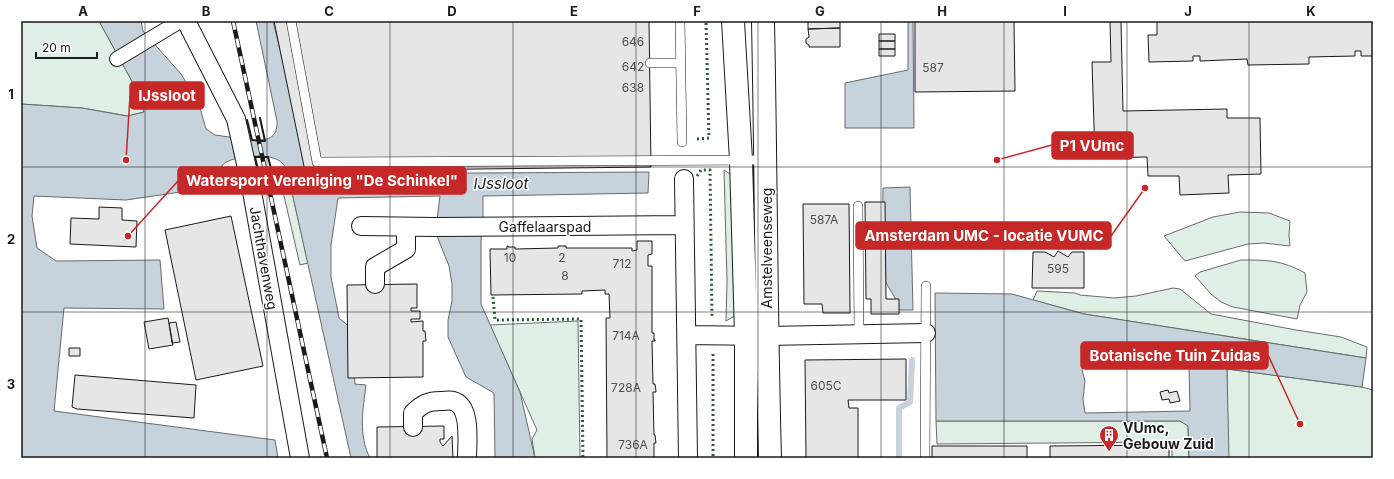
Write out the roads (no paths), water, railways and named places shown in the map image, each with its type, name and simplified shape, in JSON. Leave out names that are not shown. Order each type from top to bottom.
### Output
[{"type":"main road","name":"Amstelveenseweg","points":[[733,21],[731,160],[746,335],[746,458]]},
{"type":"main road","name":"Amstelveenseweg","points":[[763,21],[770,458]]},
{"type":"street","points":[[117,59],[180,21]]},
{"type":"street","name":"Jachthavenweg","points":[[186,21],[236,119],[249,178],[300,458]]},
{"type":"street","points":[[684,179],[688,458]]},
{"type":"street","name":"Gaffelaarspad","points":[[361,226],[435,227],[684,225]]},
{"type":"street","points":[[375,284],[375,267],[406,249],[406,227]]},
{"type":"street","points":[[687,335],[767,336],[926,333]]},
{"type":"street","points":[[413,427],[413,413],[421,405],[432,401],[454,401],[463,408],[467,418],[467,458]]},
{"type":"lane","points":[[291,21],[317,162],[766,160]]},
{"type":"lane","points":[[680,21],[682,142]]},
{"type":"lane","points":[[650,63],[680,63]]},
{"type":"lane","points":[[858,206],[859,334]]},
{"type":"lane","points":[[925,458],[926,286]]},
{"type":"water","points":[[99,21],[141,21],[143,31],[181,74],[199,104],[206,129],[215,135],[262,140],[270,138],[273,135],[277,127],[277,121],[256,21],[273,21],[311,174],[649,172],[648,193],[483,196],[481,304],[520,392],[535,458],[495,458],[494,393],[466,377],[448,337],[448,320],[452,301],[452,284],[449,266],[437,236],[440,196],[338,198],[331,245],[331,277],[339,318],[351,328],[355,384],[366,385],[362,422],[366,449],[370,458],[351,458],[287,170],[282,162],[275,159],[254,156],[231,160],[222,166],[219,170],[215,187],[126,200],[34,196],[32,216],[37,248],[56,261],[160,260],[164,309],[64,308],[54,411],[275,440],[278,458],[21,458],[21,104],[82,108],[127,116],[144,112],[140,96]]},
{"type":"water","points":[[908,21],[913,21],[914,128],[845,128],[845,83],[908,70]]},
{"type":"water","points":[[910,187],[913,310],[895,310],[895,298],[882,276],[883,188]]},
{"type":"water","points":[[935,293],[1012,294],[1084,314],[1366,358],[1362,387],[1227,369],[1229,458],[1189,458],[1188,426],[1180,421],[936,421]],"holes":[[[1090,357],[1189,367],[1190,411],[1085,413],[1083,399],[1085,381],[1082,370],[1084,360]]]},
{"type":"waterway","points":[[899,458],[899,408],[910,402],[912,360]]},
{"type":"railway","points":[[233,21],[327,458]]},
{"type":"place","name":"IJssloot","points":[[126,160]]},
{"type":"place","name":"P1 VUmc","points":[[997,160]]},
{"type":"place","name":"Amsterdam UMC - locatie VUMC","points":[[1145,188]]},
{"type":"place","name":"Watersport Vereniging \"De Schinkel\"","points":[[128,236]]},
{"type":"place","name":"Botanische Tuin Zuidas","points":[[1300,424]]},
{"type":"place","name":"VUmc, Gebouw Zuid","points":[[1109,452]]}]
